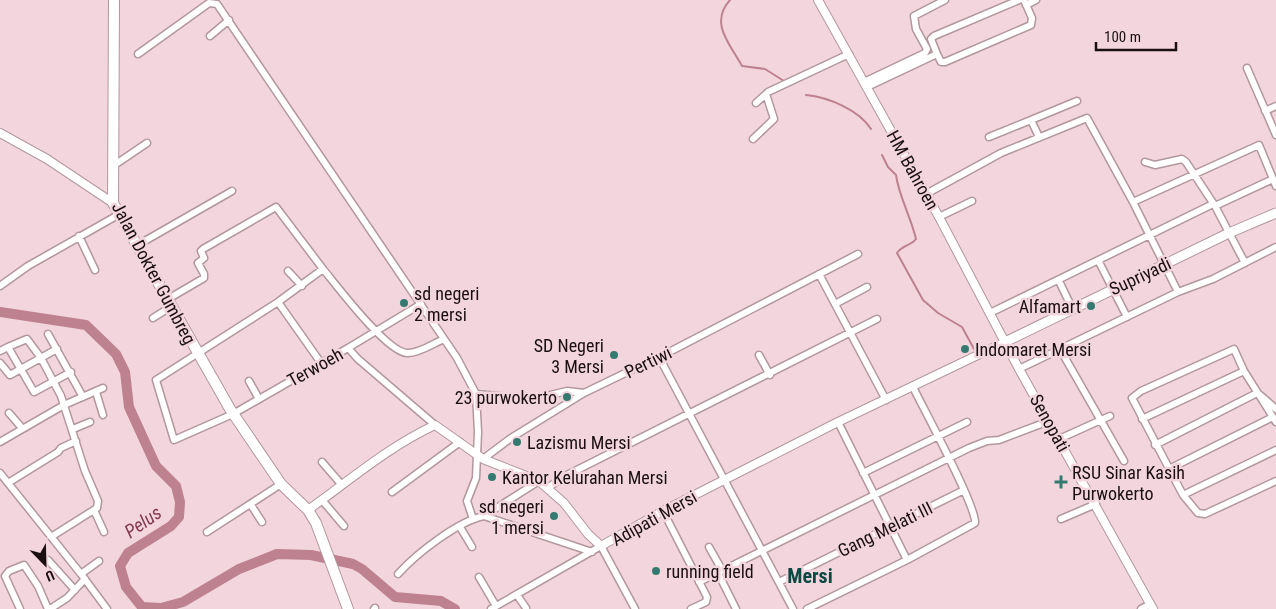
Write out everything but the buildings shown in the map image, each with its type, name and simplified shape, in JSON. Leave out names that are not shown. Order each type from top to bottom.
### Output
[{"type":"main road","name":"Jalan Dokter Gumbreg","points":[[114,0],[113,203],[118,215],[233,414],[281,484],[308,510],[323,535],[348,609]]},
{"type":"main road","name":"Supriyadi","points":[[1006,342],[1072,308],[1229,233],[1276,213]]},
{"type":"street","name":"HM Bahroen","points":[[818,0],[939,217],[1006,342]]},
{"type":"street","points":[[865,85],[926,53],[926,49],[916,29],[914,16],[945,0]]},
{"type":"street","points":[[1019,0],[932,37],[941,62],[945,62],[1031,25],[1032,21],[1025,2],[1036,0]]},
{"type":"street","points":[[138,54],[211,2],[217,4],[229,20],[444,338],[476,394],[477,442],[482,456],[467,501],[473,520]]},
{"type":"street","points":[[210,36],[229,20]]},
{"type":"street","points":[[756,103],[766,94],[849,54]]},
{"type":"street","points":[[865,85],[937,54]]},
{"type":"street","points":[[1247,68],[1276,135]]},
{"type":"street","points":[[754,139],[774,120],[766,94]]},
{"type":"street","points":[[989,137],[1077,101]]},
{"type":"street","points":[[1265,111],[1276,106]]},
{"type":"street","points":[[926,194],[1001,152],[1087,118],[1133,202],[1178,292]]},
{"type":"street","points":[[1031,120],[1038,137]]},
{"type":"street","points":[[0,133],[47,158],[113,203]]},
{"type":"street","points":[[112,166],[147,143]]},
{"type":"street","points":[[990,314],[1214,205],[1275,183],[1259,145],[1133,202]]},
{"type":"street","points":[[1145,162],[1155,164],[1182,159],[1195,174],[1246,263]]},
{"type":"street","points":[[136,246],[232,191]]},
{"type":"street","points":[[939,217],[972,201]]},
{"type":"street","points":[[153,318],[204,278],[198,263],[204,258],[201,252],[202,249],[276,207],[373,331],[389,344],[406,353],[416,351],[444,338]]},
{"type":"street","points":[[0,286],[78,236],[118,215]]},
{"type":"street","points":[[78,236],[95,270]]},
{"type":"street","points":[[1019,369],[1178,292],[1246,263],[1276,247]]},
{"type":"street","name":"Pertiwi","points":[[482,456],[584,393],[659,357],[858,254]]},
{"type":"street","points":[[1099,262],[1127,317]]},
{"type":"street","points":[[197,353],[302,286],[323,269]]},
{"type":"street","points":[[288,270],[302,286]]},
{"type":"street","points":[[819,274],[886,400]]},
{"type":"street","points":[[1059,281],[1072,308]]},
{"type":"street","points":[[835,304],[867,287]]},
{"type":"street","points":[[278,302],[321,363]]},
{"type":"street","points":[[348,348],[373,331],[421,304]]},
{"type":"street","points":[[552,485],[877,319]]},
{"type":"street","points":[[48,334],[71,372],[83,397]]},
{"type":"street","points":[[0,351],[27,339],[41,358],[64,405],[85,471],[98,501],[98,508],[51,537]]},
{"type":"street","name":"Senopati","points":[[1006,342],[1019,369],[1152,607]]},
{"type":"street","name":"Adipati Mersi","points":[[435,425],[482,456],[552,485],[588,534],[605,544],[663,511],[838,422],[1006,342]]},
{"type":"street","points":[[8,347],[34,392],[71,372]]},
{"type":"street","name":"Terwoeh","points":[[197,353],[156,380],[174,440],[233,414],[348,348],[358,359],[435,425]]},
{"type":"street","points":[[1169,469],[1274,419],[1244,371],[1234,349],[1231,348],[1134,396],[1132,400],[1155,445],[1183,495],[1198,513],[1203,515],[1276,481]]},
{"type":"street","points":[[0,363],[10,375],[58,349]]},
{"type":"street","points":[[1060,349],[1124,461]]},
{"type":"street","points":[[759,355],[770,375]]},
{"type":"street","points":[[659,357],[793,609]]},
{"type":"street","points":[[1142,419],[1244,371]]},
{"type":"street","points":[[249,381],[259,399]]},
{"type":"street","points":[[807,609],[907,560],[975,523],[976,518],[964,490],[913,387]]},
{"type":"street","points":[[0,442],[64,405],[103,388]]},
{"type":"street","points":[[96,392],[103,415]]},
{"type":"street","points":[[476,394],[534,399],[567,392],[584,393]]},
{"type":"street","points":[[1257,393],[1275,407]]},
{"type":"street","points":[[1155,445],[1257,393]]},
{"type":"street","points":[[9,413],[22,428]]},
{"type":"street","points":[[1059,439],[1110,416]]},
{"type":"street","points":[[699,582],[982,442],[999,440],[1049,421]]},
{"type":"street","points":[[73,429],[90,422]]},
{"type":"street","points":[[838,422],[907,560]]},
{"type":"street","points":[[863,473],[967,422]]},
{"type":"street","points":[[308,510],[398,444],[435,425]]},
{"type":"street","points":[[8,483],[76,440]]},
{"type":"street","points":[[392,492],[460,442]]},
{"type":"street","points":[[1183,495],[1276,450]]},
{"type":"street","points":[[322,462],[341,484]]},
{"type":"street","points":[[0,473],[83,576],[107,609]]},
{"type":"street","points":[[398,574],[425,549],[460,527],[484,516],[539,481]]},
{"type":"street","points":[[207,532],[281,484]]},
{"type":"street","name":"Gang Melati III","points":[[780,582],[964,490]]},
{"type":"street","points":[[322,500],[344,526]]},
{"type":"street","points":[[1061,519],[1096,504]]},
{"type":"street","points":[[251,505],[262,522]]},
{"type":"street","points":[[94,510],[104,532]]},
{"type":"street","points":[[663,511],[707,600],[691,609]]},
{"type":"street","points":[[484,516],[592,552]]},
{"type":"street","points":[[460,527],[472,547]]},
{"type":"street","points":[[479,577],[494,607],[605,544],[635,609]]},
{"type":"street","points":[[709,547],[736,609]]},
{"type":"street","points":[[48,560],[75,590]]},
{"type":"street","points":[[20,609],[5,576],[9,571],[24,565],[27,566],[49,609],[75,590],[83,576],[98,561]]},
{"type":"street","points":[[517,595],[526,608]]},
{"type":"street","points":[[1141,609],[1152,607]]},
{"type":"waterway","points":[[730,0],[721,17],[721,25],[727,42],[742,66],[765,69],[784,81]]},
{"type":"waterway","points":[[806,95],[824,98],[851,110],[866,122],[871,129]]},
{"type":"waterway","points":[[882,155],[888,167],[896,175],[916,239],[901,248],[897,253],[923,300],[938,313],[962,327],[974,349]]},
{"type":"waterway","name":"Pelus","points":[[0,312],[86,325],[116,354],[125,372],[129,407],[156,466],[176,486],[180,502],[179,517],[171,526],[128,553],[120,566],[126,587],[142,607],[161,608],[183,602],[239,569],[277,554],[311,555],[353,564],[362,569],[395,597],[441,601],[455,609]]},
{"type":"place","name":"sd negeri 2 mersi","points":[[404,303]]},
{"type":"place","name":"Alfamart","points":[[1091,306]]},
{"type":"place","name":"Indomaret Mersi","points":[[965,349]]},
{"type":"place","name":"SD Negeri 3 Mersi","points":[[614,355]]},
{"type":"place","name":"23 purwokerto","points":[[567,397]]},
{"type":"place","name":"Lazismu Mersi","points":[[517,442]]},
{"type":"place","name":"Kantor Kelurahan Mersi","points":[[492,477]]},
{"type":"place","name":"RSU Sinar Kasih Purwokerto","points":[[1061,482]]},
{"type":"place","name":"sd negeri 1 mersi","points":[[554,516]]},
{"type":"place","name":"running field","points":[[656,571]]},
{"type":"district","name":"Mersi","points":[[810,576]]}]
